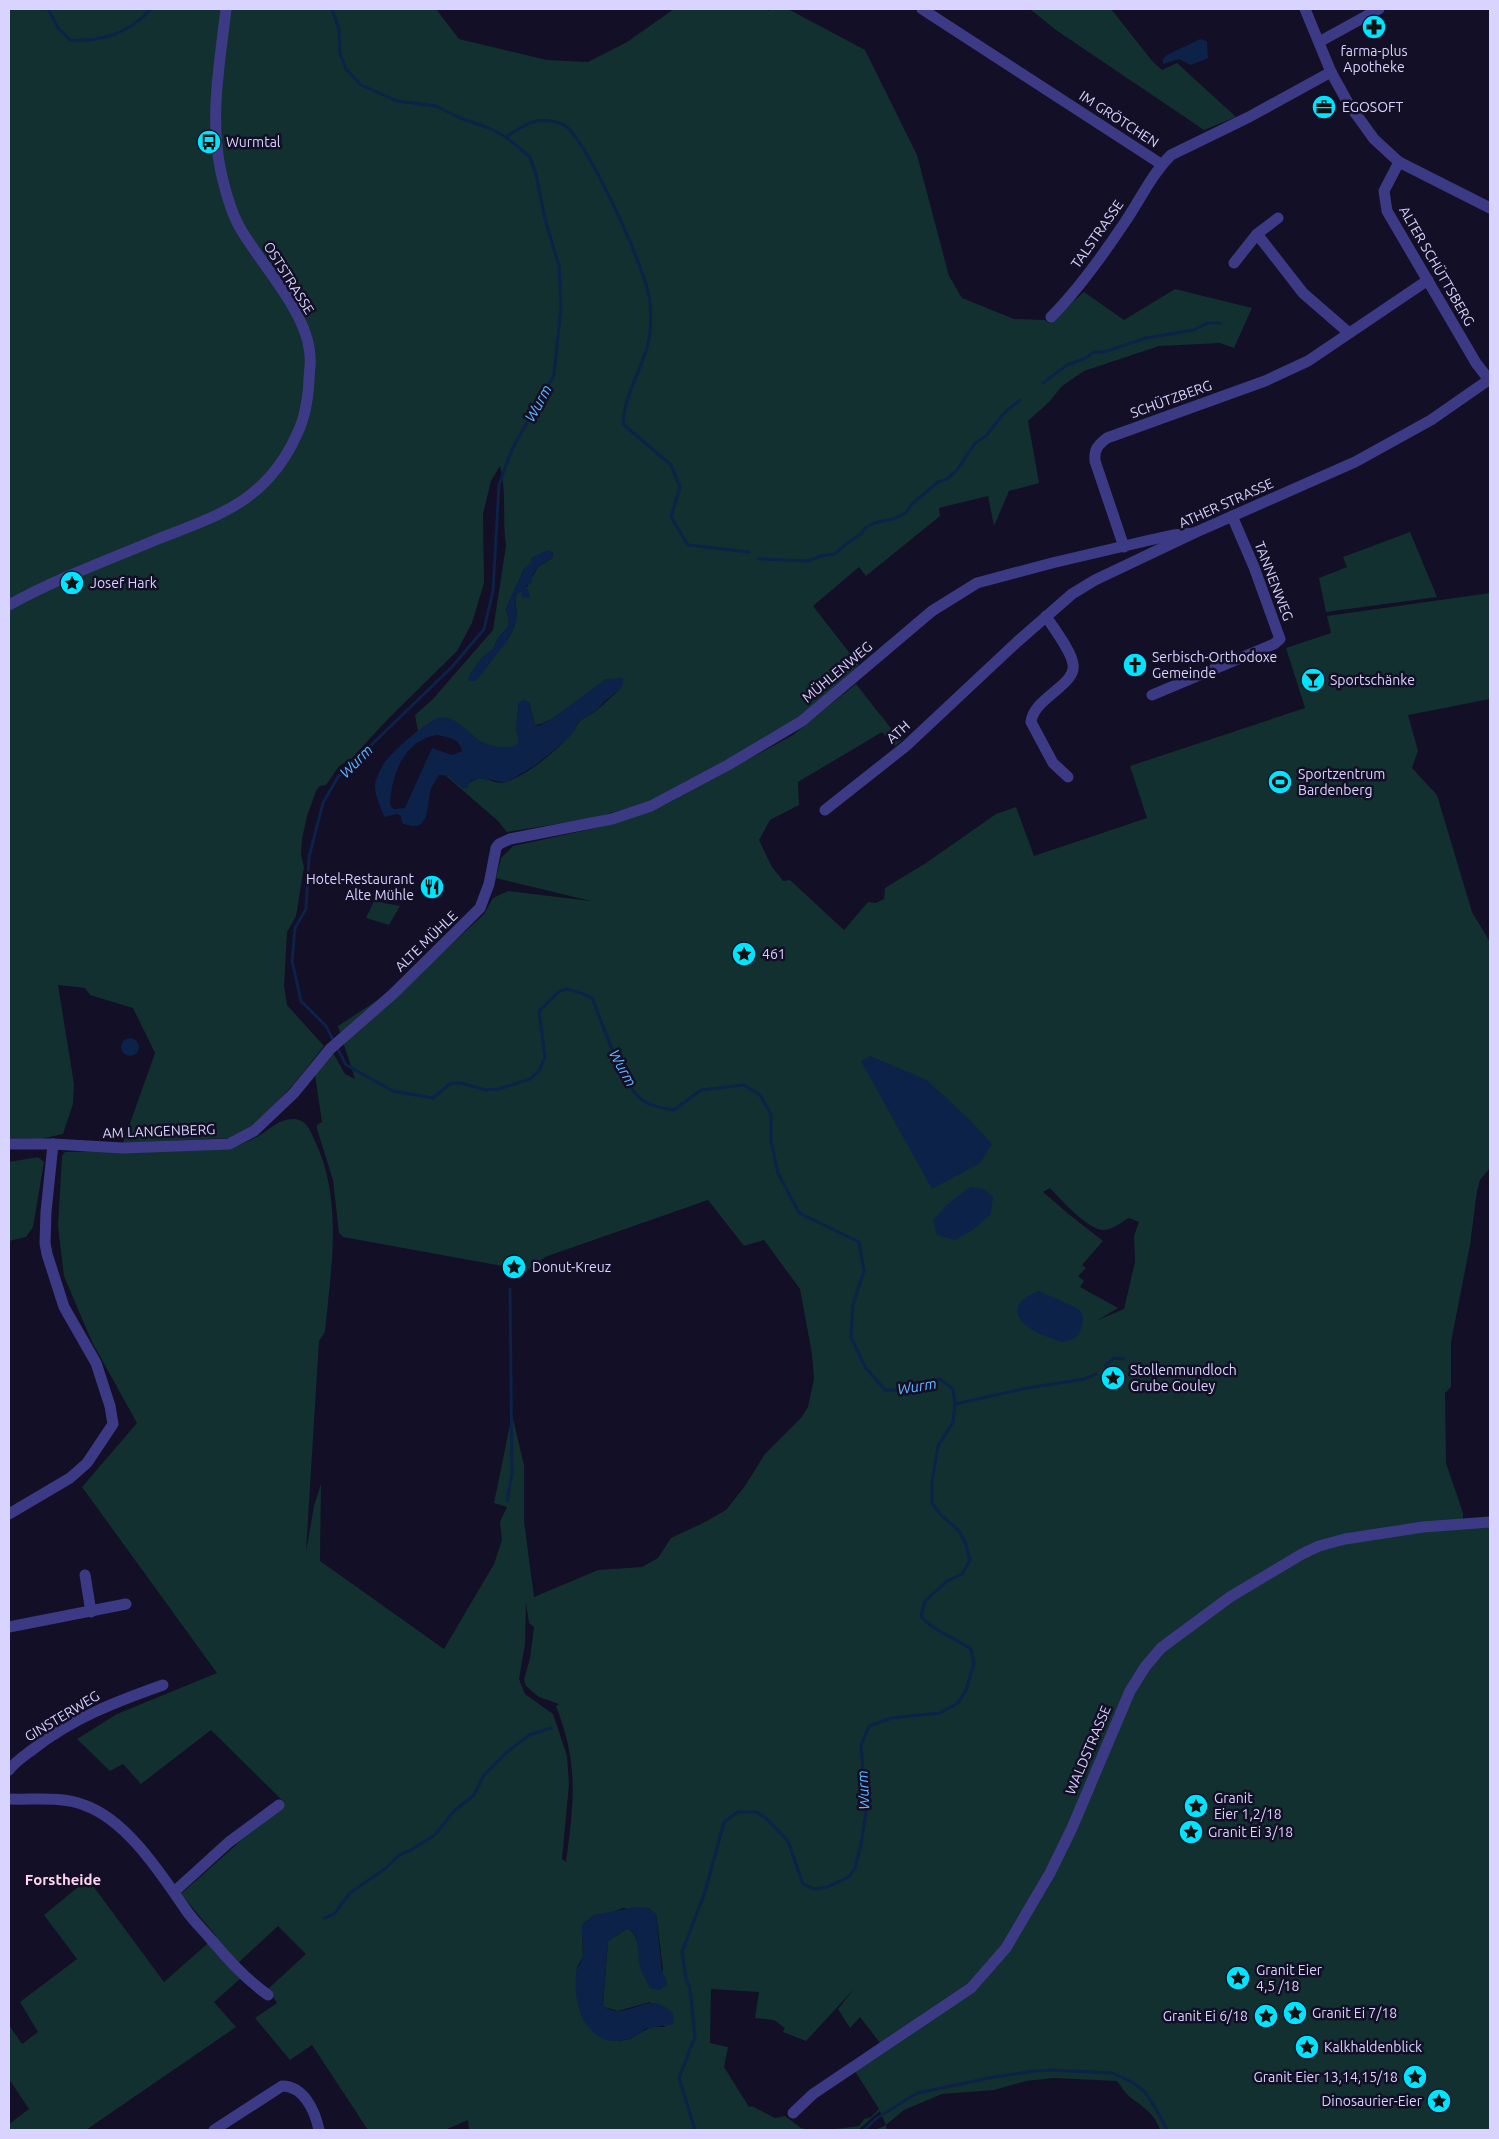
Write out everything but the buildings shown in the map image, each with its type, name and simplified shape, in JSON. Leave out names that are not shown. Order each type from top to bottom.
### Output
[{"type":"street","name":"OSTSTRASSE","points":[[9,606],[48,585],[198,523],[243,500],[272,474],[288,452],[300,427],[308,391],[310,355],[303,328],[293,307],[239,226],[221,171],[216,104],[226,9]]},
{"type":"street","name":"IM GRÖTCHEN","points":[[922,9],[1161,164],[1170,155],[1249,117],[1332,72]]},
{"type":"street","points":[[1305,9],[1348,104],[1374,139],[1399,162],[1490,208]]},
{"type":"street","points":[[1319,42],[1379,9]]},
{"type":"street","name":"ALTER SCHÜTTSBERG","points":[[1399,162],[1384,192],[1387,211],[1476,363],[1490,380]]},
{"type":"street","name":"TALSTRASSE","points":[[1051,317],[1066,302],[1125,222],[1161,164]]},
{"type":"street","points":[[1234,263],[1257,234],[1278,218]]},
{"type":"street","points":[[1257,234],[1303,293],[1349,333]]},
{"type":"street","name":"SCHÜTZBERG","points":[[1124,547],[1095,460],[1095,452],[1099,444],[1107,438],[1308,362],[1428,280]]},
{"type":"street","name":"ATHER STRASSE","points":[[986,670],[1072,594],[1095,580],[1194,533],[1312,482],[1398,439],[1431,420],[1490,380]]},
{"type":"street","name":"TANNENWEG","points":[[1152,695],[1274,644],[1280,639],[1254,567],[1232,516]]},
{"type":"street","name":"MÜHLENWEG","points":[[499,844],[510,839],[612,819],[651,806],[782,735],[802,721],[932,611],[966,588],[992,578],[1172,535],[1194,533]]},
{"type":"street","points":[[1046,616],[1066,648],[1074,667],[1070,677],[1034,710],[1031,722],[1053,763],[1068,777]]},
{"type":"street","name":"ATH","points":[[825,810],[906,746],[986,670]]},
{"type":"street","name":"ALTE MÜHLE","points":[[330,1049],[393,994],[480,908],[489,884],[496,848],[499,844]]},
{"type":"street","name":"AM LANGENBERG","points":[[9,1144],[53,1144],[123,1148],[230,1144],[254,1131],[273,1116],[330,1049]]},
{"type":"street","points":[[9,1514],[70,1478],[87,1463],[113,1424],[110,1406],[96,1363],[64,1307],[46,1254],[45,1220],[53,1144]]},
{"type":"street","name":"WALDSTRASSE","points":[[793,2113],[813,2094],[971,1988],[1006,1948],[1050,1873],[1072,1828],[1130,1691],[1145,1667],[1161,1648],[1230,1596],[1319,1546],[1372,1534],[1423,1527],[1490,1522]]},
{"type":"street","points":[[85,1576],[91,1612]]},
{"type":"street","points":[[9,1627],[126,1604]]},
{"type":"street","name":"GINSTERWEG","points":[[9,1770],[43,1741],[82,1718],[105,1706],[163,1685]]},
{"type":"street","points":[[9,1798],[69,1800],[98,1810],[112,1820],[175,1891],[187,1911],[238,1970],[268,1995]]},
{"type":"street","points":[[175,1891],[229,1842],[279,1805]]},
{"type":"street","points":[[214,2130],[274,2090],[282,2086],[289,2086],[303,2094],[310,2106],[319,2130]]},
{"type":"green space","points":[[9,9],[436,9],[459,39],[547,60],[588,62],[627,42],[674,9],[766,9],[769,11],[770,9],[788,9],[865,50],[917,155],[949,276],[962,298],[1014,319],[1045,320],[1049,323],[1084,292],[1124,320],[1175,289],[1252,308],[1234,348],[1220,343],[1159,346],[1084,371],[1062,386],[1049,402],[1028,421],[1039,483],[1009,491],[994,526],[988,496],[939,508],[940,516],[866,576],[859,567],[813,606],[859,665],[799,719],[779,732],[646,803],[589,819],[507,832],[498,821],[445,775],[449,776],[463,788],[476,779],[487,779],[501,783],[515,778],[533,768],[549,755],[572,733],[583,718],[596,711],[619,690],[606,679],[560,714],[542,724],[535,725],[529,702],[518,704],[517,729],[519,742],[512,747],[496,747],[482,742],[453,721],[424,727],[418,731],[415,715],[432,700],[493,630],[506,546],[500,466],[491,481],[483,514],[484,583],[472,623],[457,651],[387,720],[351,759],[339,766],[326,785],[320,786],[317,789],[307,816],[301,855],[304,867],[296,916],[287,932],[284,986],[287,1005],[324,1046],[294,1084],[265,1114],[249,1128],[229,1138],[123,1143],[155,1053],[133,1008],[90,995],[85,988],[58,985],[74,1084],[73,1104],[63,1134],[40,1139],[9,1138]],"holes":[[[548,550],[553,553],[552,558],[538,567],[523,594],[522,591],[517,593],[516,620],[509,638],[468,680],[481,659],[493,649],[498,638],[508,627],[509,620],[506,609],[524,569]]]},
{"type":"green space","points":[[1030,9],[1111,9],[1153,62],[1162,70],[1177,63],[1236,117],[1204,130],[1056,30]]},
{"type":"green space","points":[[1410,532],[1437,597],[1326,612],[1319,578],[1347,567],[1343,557]]},
{"type":"green space","points":[[1490,593],[1490,699],[1408,715],[1418,751],[1412,768],[1437,795],[1472,912],[1490,942],[1490,1168],[1480,1180],[1477,1191],[1470,1245],[1451,1342],[1451,1387],[1445,1393],[1446,1463],[1463,1513],[1463,1528],[1490,1527],[1490,2130],[1160,2130],[1152,2115],[1128,2095],[1117,2081],[1054,2078],[1026,2081],[994,2090],[942,2094],[904,2110],[886,2125],[880,2111],[858,2130],[828,2130],[859,2126],[864,2119],[871,2117],[879,2109],[853,2068],[972,1989],[1006,1945],[969,1988],[881,2044],[860,2017],[850,2028],[838,2009],[854,1989],[806,2041],[783,2032],[785,2028],[774,2020],[755,2018],[759,1992],[711,1989],[710,2043],[728,2047],[724,2067],[749,2107],[752,2106],[775,2118],[785,2116],[801,2128],[810,2130],[469,2130],[468,2120],[445,2130],[368,2130],[312,2045],[290,2060],[255,2018],[277,2003],[268,1989],[306,1954],[278,1926],[238,1963],[241,1978],[214,2002],[236,2027],[86,2130],[9,2130],[9,2124],[29,2109],[9,2079],[9,2025],[22,2044],[38,2032],[20,2002],[77,1959],[44,1915],[88,1879],[164,1982],[216,1936],[181,1894],[284,1802],[211,1730],[141,1784],[123,1764],[110,1771],[77,1739],[117,1714],[217,1673],[82,1487],[137,1423],[92,1342],[64,1276],[58,1226],[62,1156],[65,1152],[230,1148],[255,1138],[289,1119],[302,1121],[307,1125],[323,1160],[329,1184],[333,1233],[325,1332],[319,1341],[306,1552],[314,1506],[321,1484],[320,1561],[444,1649],[494,1564],[502,1540],[500,1522],[507,1507],[494,1503],[512,1415],[524,1465],[524,1521],[534,1597],[598,1570],[642,1567],[658,1558],[671,1538],[726,1510],[745,1486],[765,1454],[801,1418],[808,1407],[814,1379],[812,1354],[800,1289],[764,1240],[744,1246],[708,1200],[545,1257],[516,1279],[514,1275],[502,1266],[343,1237],[339,1233],[333,1180],[317,1129],[317,1125],[322,1122],[315,1075],[332,1051],[345,1074],[355,1079],[338,1026],[422,971],[484,914],[493,898],[508,891],[591,901],[496,878],[501,858],[513,846],[596,828],[665,805],[793,735],[856,684],[901,741],[895,746],[882,732],[798,782],[799,805],[770,820],[759,840],[772,867],[783,881],[790,880],[844,930],[868,902],[876,903],[884,899],[885,888],[926,863],[996,814],[1016,807],[1034,856],[1147,818],[1130,766],[1305,708],[1286,648],[1331,633],[1327,616]],"holes":[[[1050,1188],[1091,1226],[1105,1230],[1129,1218],[1139,1222],[1134,1236],[1135,1262],[1124,1309],[1098,1320],[1118,1308],[1080,1287],[1084,1281],[1078,1276],[1086,1268],[1082,1265],[1103,1241],[1043,1192]],[[526,1603],[529,1623],[534,1627],[530,1658],[524,1680],[526,1686],[539,1697],[559,1704],[556,1706],[563,1727],[571,1765],[573,1783],[566,1862],[562,1859],[569,1784],[567,1756],[553,1714],[525,1694],[519,1679],[525,1644]],[[623,1908],[656,1914],[663,1969],[662,1972],[641,1969],[637,1941],[628,1928],[608,1941],[604,2007],[618,2011],[650,2002],[665,2027],[651,2027],[630,2039],[618,2041],[577,1967],[583,1957],[582,1925],[594,1915],[608,1914]]]},
{"type":"green space","points":[[374,901],[400,906],[389,925],[366,918]]},
{"type":"green space","points":[[38,1157],[44,1162],[33,1227],[26,1237],[9,1241],[9,1162]]},
{"type":"green space","points":[[886,2125],[887,2130],[875,2130]]},
{"type":"water","points":[[1200,39],[1207,41],[1208,58],[1191,65],[1179,59],[1163,64],[1163,59],[1167,55]]},
{"type":"water","points":[[548,550],[553,553],[552,558],[538,567],[532,577],[532,582],[526,586],[531,598],[522,597],[522,591],[517,594],[516,621],[510,636],[476,681],[469,681],[469,675],[481,659],[493,649],[498,638],[508,627],[509,620],[506,609],[524,569],[531,562],[531,558]]},
{"type":"water","points":[[623,678],[623,684],[596,711],[578,722],[573,733],[533,767],[505,783],[483,779],[470,781],[467,789],[458,785],[449,776],[439,775],[431,791],[427,813],[422,823],[417,826],[411,826],[402,823],[401,816],[397,814],[384,817],[375,788],[380,770],[394,751],[430,722],[443,717],[451,719],[484,743],[503,747],[515,746],[518,741],[516,723],[518,703],[524,700],[529,702],[535,725],[539,726],[606,679]],"holes":[[[438,735],[456,741],[459,743],[462,751],[452,755],[432,748],[405,808],[394,809],[390,805],[391,794],[393,782],[402,761],[408,751],[416,744],[426,738]]]},
{"type":"water","points":[[126,1038],[134,1038],[139,1043],[137,1054],[126,1056],[121,1051],[121,1043]]},
{"type":"water","points":[[870,1056],[927,1080],[971,1121],[992,1144],[980,1163],[932,1189],[861,1061]]},
{"type":"water","points":[[970,1187],[984,1189],[993,1197],[991,1214],[973,1230],[955,1240],[937,1235],[933,1220],[950,1202]]},
{"type":"water","points":[[1039,1291],[1079,1309],[1083,1319],[1078,1336],[1061,1342],[1038,1333],[1023,1322],[1018,1316],[1017,1309],[1020,1303]]},
{"type":"water","points":[[636,1907],[649,1908],[656,1914],[662,1972],[666,1978],[667,1985],[660,1990],[650,1988],[641,1970],[637,1942],[628,1928],[608,1941],[603,2005],[608,2009],[618,2011],[648,2003],[659,2004],[673,2013],[674,2024],[645,2029],[631,2038],[623,2040],[603,2039],[587,2025],[578,2005],[575,1983],[576,1971],[583,1955],[582,1925],[594,1915]]},
{"type":"waterway","name":"Wurm","points":[[48,9],[59,29],[70,40],[93,39],[115,34],[134,24],[151,9]]},
{"type":"waterway","name":"Wurm","points":[[332,9],[339,29],[340,53],[346,69],[361,85],[397,101],[436,106],[460,118],[489,128],[506,137],[530,157],[559,266],[561,307],[554,375],[512,449],[499,485],[493,591],[484,629],[452,667],[338,777],[323,803],[309,857],[306,909],[295,928],[292,961],[301,1001],[326,1026],[346,1065],[393,1091],[433,1098],[451,1083],[461,1083],[486,1090],[499,1089],[530,1079],[539,1071],[545,1057],[539,1011],[558,993],[566,989],[592,998],[620,1067],[634,1092],[648,1103],[674,1110],[701,1090],[744,1085],[760,1095],[771,1114],[771,1141],[778,1173],[799,1213],[859,1242],[864,1271],[853,1305],[851,1337],[865,1367],[885,1390],[900,1390],[915,1383],[940,1379],[953,1389],[955,1404],[953,1422],[938,1446],[932,1482],[932,1503],[940,1514],[959,1531],[965,1542],[970,1560],[962,1574],[947,1581],[925,1601],[921,1616],[937,1630],[971,1649],[974,1664],[966,1690],[958,1703],[940,1713],[892,1718],[869,1726],[861,1745],[866,1812],[855,1868],[849,1877],[827,1887],[814,1889],[803,1884],[788,1841],[766,1818],[756,1812],[738,1812],[724,1822],[705,1892],[682,1952],[686,1979],[690,1988],[695,2037],[679,2078],[695,2130]]},
{"type":"waterway","points":[[506,137],[532,122],[546,120],[562,124],[572,133],[600,177],[639,264],[650,302],[650,334],[648,344],[626,403],[623,424],[671,465],[680,487],[671,517],[688,545],[749,552]]},
{"type":"waterway","points":[[1043,383],[1067,365],[1086,358],[1094,352],[1104,352],[1146,338],[1194,330],[1207,323],[1221,323]]},
{"type":"waterway","points":[[759,559],[808,561],[821,556],[835,554],[861,534],[866,527],[906,513],[911,505],[938,482],[947,479],[957,470],[975,443],[986,436],[1004,413],[1020,400]]},
{"type":"waterway","points":[[507,1501],[512,1474],[510,1289]]},
{"type":"waterway","points":[[1105,1366],[1114,1358],[1124,1359]]},
{"type":"waterway","points":[[955,1404],[1027,1388],[1085,1379],[1096,1374]]},
{"type":"waterway","points":[[324,1918],[334,1914],[350,1893],[386,1868],[399,1855],[435,1835],[453,1812],[474,1795],[484,1775],[506,1753],[529,1735],[551,1728]]},
{"type":"waterway","name":"Wurm","points":[[864,2130],[877,2118],[917,2093],[994,2077],[1053,2070],[1112,2073],[1132,2082],[1145,2092],[1167,2130]]},
{"type":"place","name":"farma-plus Apotheke","points":[[1374,27]]},
{"type":"place","name":"EGOSOFT","points":[[1324,107]]},
{"type":"place","name":"Wurmtal","points":[[209,142]]},
{"type":"place","name":"Josef Hark","points":[[72,583]]},
{"type":"place","name":"Serbisch-Orthodoxe Gemeinde","points":[[1135,665]]},
{"type":"place","name":"Sportschänke","points":[[1313,680]]},
{"type":"place","name":"Sportzentrum Bardenberg","points":[[1280,782]]},
{"type":"place","name":"Hotel-Restaurant Alte Mühle","points":[[432,887]]},
{"type":"place","name":"461","points":[[744,954]]},
{"type":"place","name":"Donut-Kreuz","points":[[514,1267]]},
{"type":"place","name":"Stollenmundloch Grube Gouley","points":[[1113,1378]]},
{"type":"place","name":"Granit Eier 1,2/18","points":[[1196,1806]]},
{"type":"place","name":"Granit Ei 3/18","points":[[1191,1832]]},
{"type":"place","name":"Granit Eier 4,5 /18","points":[[1238,1978]]},
{"type":"place","name":"Granit Ei 7/18","points":[[1295,2013]]},
{"type":"place","name":"Granit Ei 6/18","points":[[1266,2016]]},
{"type":"place","name":"Kalkhaldenblick","points":[[1307,2047]]},
{"type":"place","name":"Granit Eier 13,14,15/18","points":[[1415,2077]]},
{"type":"place","name":"Dinosaurier-Eier","points":[[1439,2101]]},
{"type":"district","name":"Forstheide","points":[[63,1879]]}]
